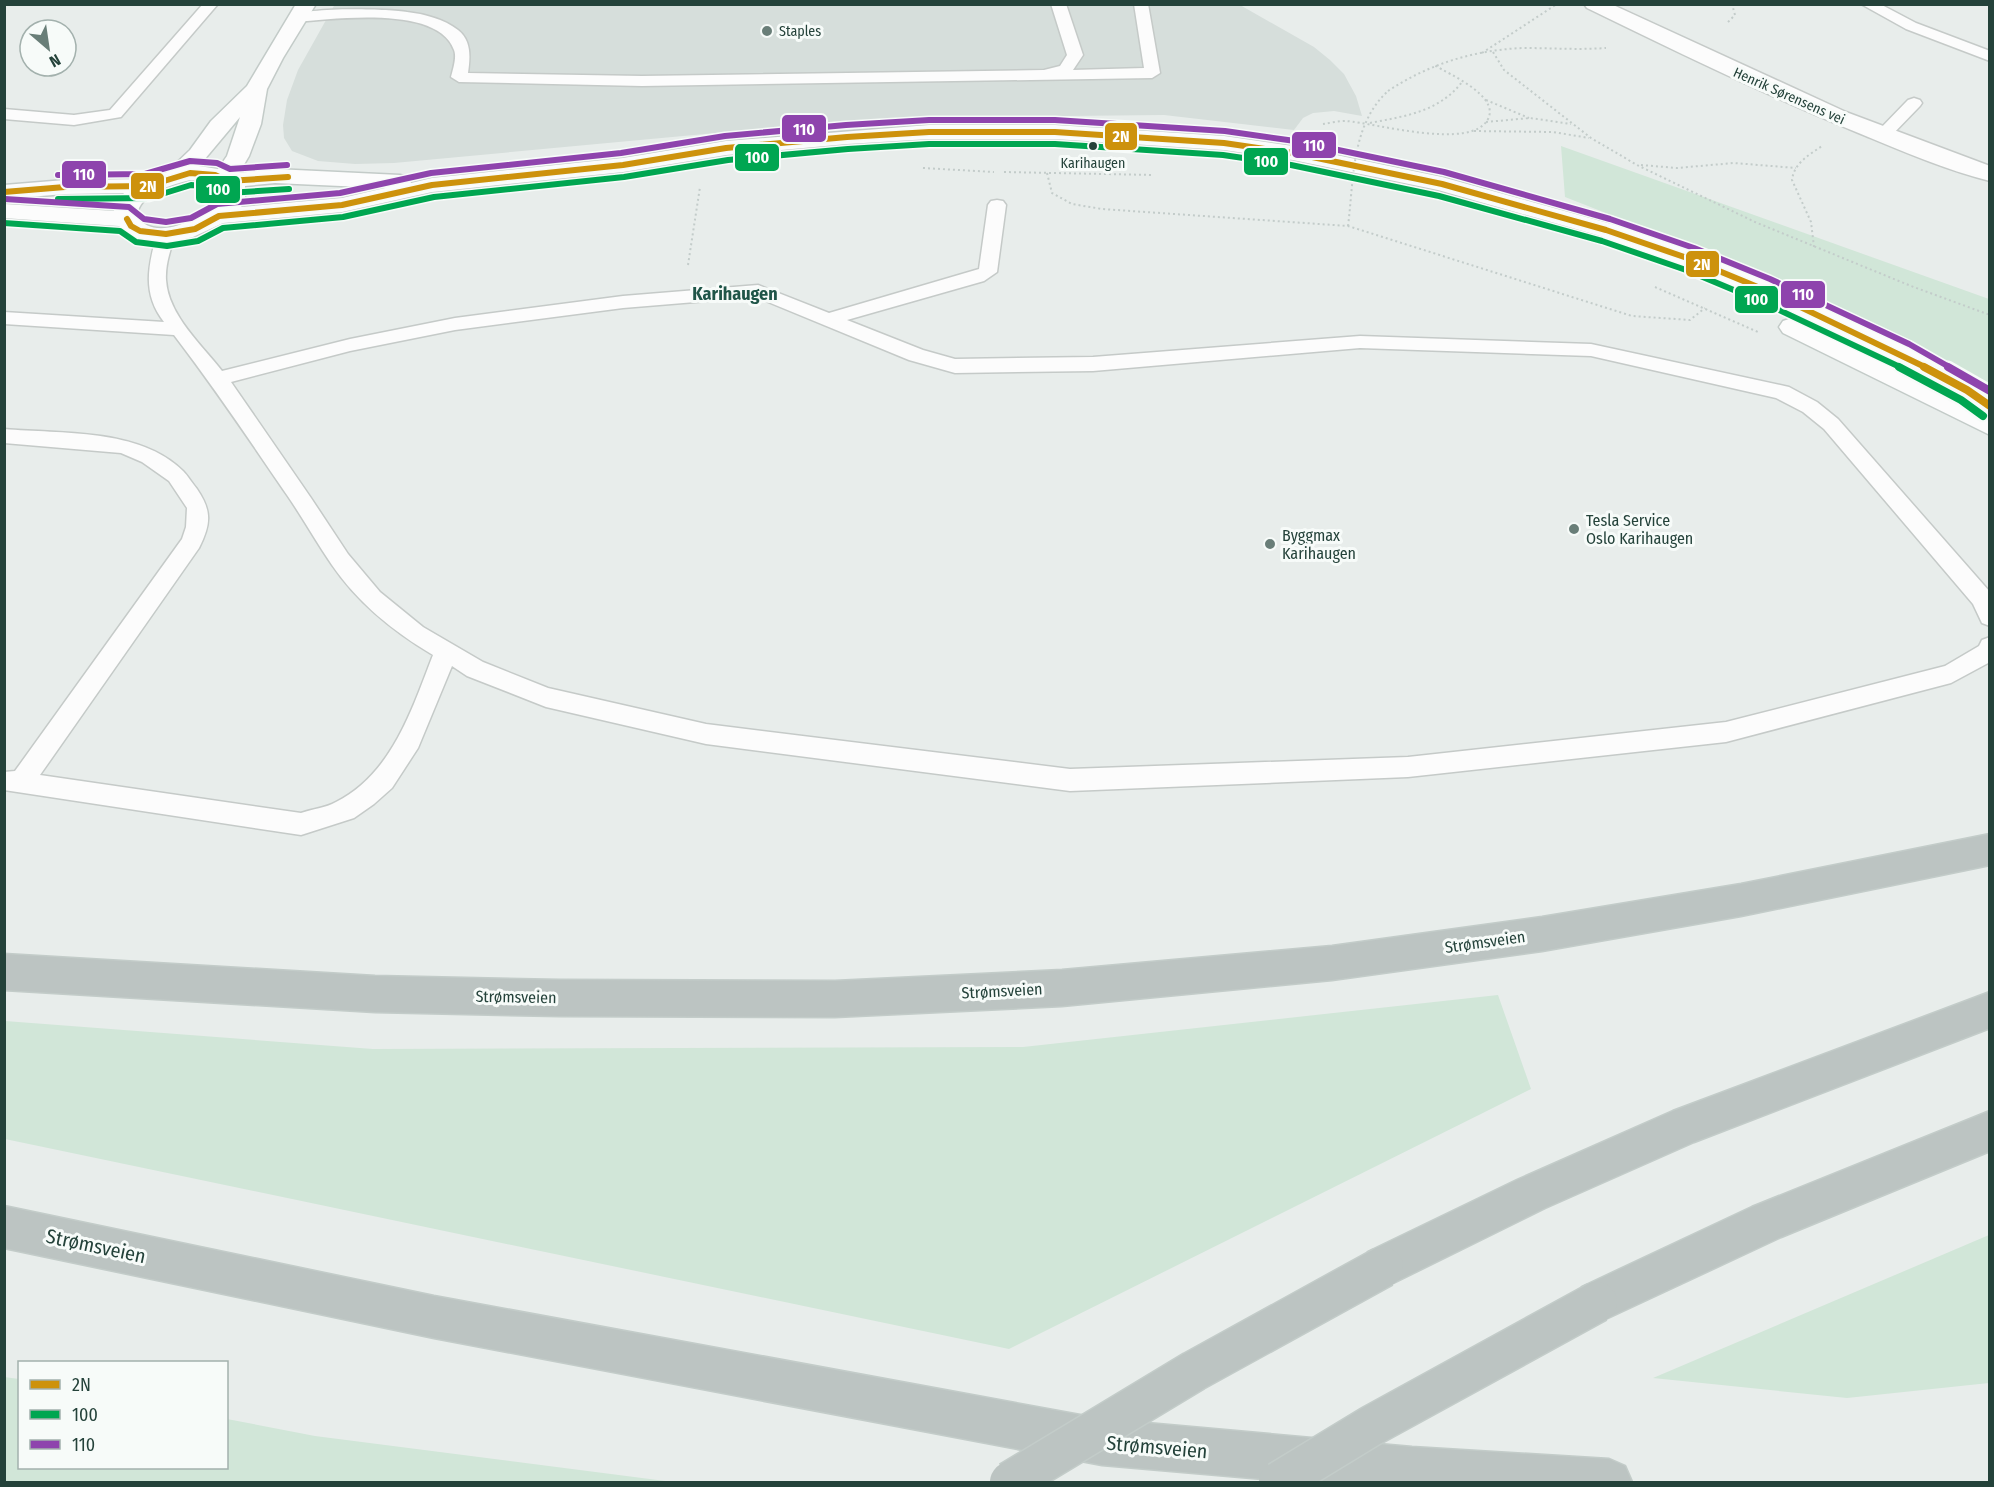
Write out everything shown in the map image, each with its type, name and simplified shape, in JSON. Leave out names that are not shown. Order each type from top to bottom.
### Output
[{"type":"highway","name":"Strømsveien","points":[[4,972],[375,994],[560,998],[835,999],[1062,988],[1332,963],[1542,934],[1741,900],[1989,849]]},
{"type":"highway","points":[[1010,1482],[1156,1391],[1277,1322],[1531,1194],[1687,1125],[1989,1010]]},
{"type":"highway","points":[[1279,1482],[1371,1426],[1598,1302],[1767,1222],[1989,1131]]},
{"type":"highway","name":"Strømsveien","points":[[4,1227],[434,1317],[1102,1442],[1412,1470],[1609,1482]]},
{"type":"main road","name":"Henrik Sørensens vei","points":[[1598,5],[1785,95],[1882,136],[1989,174]]},
{"type":"main road","points":[[226,180],[250,124],[256,89],[301,11]]},
{"type":"main road","points":[[176,176],[198,155],[219,126],[256,89]]},
{"type":"main road","points":[[219,216],[342,205],[432,184],[623,165],[726,148],[929,132],[1045,132],[1224,143],[1293,153],[1452,186],[1606,230],[1689,259],[1765,290],[1845,327],[1967,390],[1989,406]]},
{"type":"main road","points":[[623,165],[729,164],[935,149],[1046,147],[1177,154],[1288,169],[1437,200],[1509,219],[1590,245],[1747,306],[1821,340],[1989,425]]},
{"type":"main road","points":[[4,192],[65,187],[148,186],[176,176],[203,173],[226,180],[275,176],[356,178],[432,184]]},
{"type":"main road","points":[[148,186],[130,202],[126,211],[127,219],[131,226],[140,231],[166,234],[195,229],[219,216],[232,201],[234,193],[226,180]]},
{"type":"main road","points":[[4,211],[127,219]]},
{"type":"lane","points":[[4,114],[74,120],[115,114],[211,4]]},
{"type":"lane","points":[[1044,75],[1066,69],[1075,55],[1058,4]]},
{"type":"lane","points":[[301,11],[393,6],[410,6],[427,10],[447,19],[460,32],[466,57],[459,77],[642,81],[1152,73],[1141,4]]},
{"type":"lane","points":[[1868,4],[1911,26],[1989,57]]},
{"type":"lane","points":[[1882,136],[1914,103]]},
{"type":"lane","points":[[828,319],[978,277],[988,272],[997,205]]},
{"type":"lane","points":[[166,234],[158,263],[159,296],[178,329],[218,379],[304,502],[340,560],[372,598],[415,633],[475,669],[546,697],[706,734],[1070,780],[1408,766],[1726,732],[1951,674],[1987,652],[1989,646]]},
{"type":"lane","points":[[218,379],[350,345],[455,324],[624,302],[758,291],[916,355],[955,366],[1093,364],[1360,342],[1591,350],[1782,392],[1810,407],[1831,424],[1982,599],[1989,617]]},
{"type":"lane","points":[[4,318],[178,329]]},
{"type":"lane","points":[[4,436],[124,447],[164,466],[176,476],[198,507],[197,527],[191,542],[13,781],[302,824],[345,810],[380,784],[408,747],[446,651]]},
{"type":"path","points":[[1481,53],[1557,4]]},
{"type":"path","points":[[1728,22],[1735,15],[1732,4]]},
{"type":"path","points":[[1348,226],[1360,133],[1366,117],[1375,102],[1406,78],[1434,65],[1481,53],[1508,49],[1592,49],[1614,46]]},
{"type":"path","points":[[1493,52],[1504,70],[1591,138],[1637,165],[1755,222],[1911,286],[1989,315]]},
{"type":"path","points":[[1434,65],[1486,100],[1530,118],[1575,125]]},
{"type":"path","points":[[1366,124],[1418,113],[1442,103],[1454,96],[1462,82]]},
{"type":"path","points":[[1486,100],[1490,110],[1486,122]]},
{"type":"path","points":[[1473,131],[1486,122],[1530,118]]},
{"type":"path","points":[[1315,128],[1333,121],[1444,135],[1473,131],[1553,132],[1591,138]]},
{"type":"path","points":[[1814,247],[1814,233],[1810,219],[1792,182],[1796,168],[1850,123]]},
{"type":"path","points":[[1637,165],[1677,168],[1734,163],[1796,168]]},
{"type":"path","points":[[914,168],[1159,174]]},
{"type":"path","points":[[1047,173],[1050,188],[1056,196],[1072,204],[1102,209],[1348,226],[1608,310],[1670,322],[1690,320],[1705,308],[1649,285]]},
{"type":"path","points":[[682,297],[699,205],[700,183]]},
{"type":"path","points":[[1348,197],[1358,199]]},
{"type":"shaded area","points":[[335,4],[1240,5],[1314,47],[1330,60],[1344,74],[1356,96],[1362,116],[1334,111],[1313,113],[1303,118],[1294,130],[1164,115],[973,117],[769,128],[394,163],[355,164],[318,161],[292,151],[284,138],[283,125],[287,100],[298,70]]},
{"type":"green space","points":[[1561,146],[1989,299],[1989,408],[1695,248],[1565,197]]},
{"type":"green space","points":[[1498,995],[1531,1089],[1009,1349],[5,1139],[5,1021],[373,1049],[1023,1047]]},
{"type":"green space","points":[[1989,1235],[1989,1383],[1847,1398],[1653,1378]]},
{"type":"green space","points":[[4,1377],[18,1379],[18,1469],[228,1469],[228,1419],[315,1436],[673,1482],[5,1482]]},
{"type":"transit line","name":"110","points":[[5,199],[129,207],[144,219],[166,222],[191,218],[217,204],[340,193],[431,173],[621,153],[725,136],[846,125],[929,120],[1055,120],[1225,131],[1295,141],[1444,172],[1610,219],[1694,248],[1770,279],[1909,344],[1990,391]]},
{"type":"transit line","name":"2N","points":[[127,219],[131,226],[140,231],[166,234],[195,229],[219,216],[342,205],[432,185],[623,165],[726,148],[847,137],[929,132],[1055,132],[1224,143],[1293,153],[1442,184],[1606,230],[1690,259],[1765,290],[1903,355],[1967,390],[1990,406]]},
{"type":"transit line","name":"100","points":[[4,223],[120,231],[136,242],[167,246],[198,241],[223,228],[343,217],[434,197],[624,177],[728,160],[848,149],[929,144],[1055,144],[1223,155],[1291,165],[1439,196],[1602,241],[1686,270],[1760,301],[1898,366],[1961,400],[1983,416]]},
{"type":"transit line","name":"110","points":[[58,175],[145,174],[190,161],[217,163],[230,169],[287,165]]},
{"type":"transit line","name":"2N","points":[[4,192],[65,187],[148,186],[190,173],[215,175],[228,181],[288,177]]},
{"type":"transit line","name":"100","points":[[58,199],[149,198],[191,185],[212,187],[228,193],[289,189]]},
{"type":"place","name":"Staples","points":[[767,31]]},
{"type":"place","name":"Karihaugen","points":[[1093,146]]},
{"type":"place","name":"Tesla Service Oslo Karihaugen","points":[[1574,529]]},
{"type":"place","name":"Byggmax Karihaugen","points":[[1270,544]]},
{"type":"district","name":"Karihaugen","points":[[735,294]]}]
